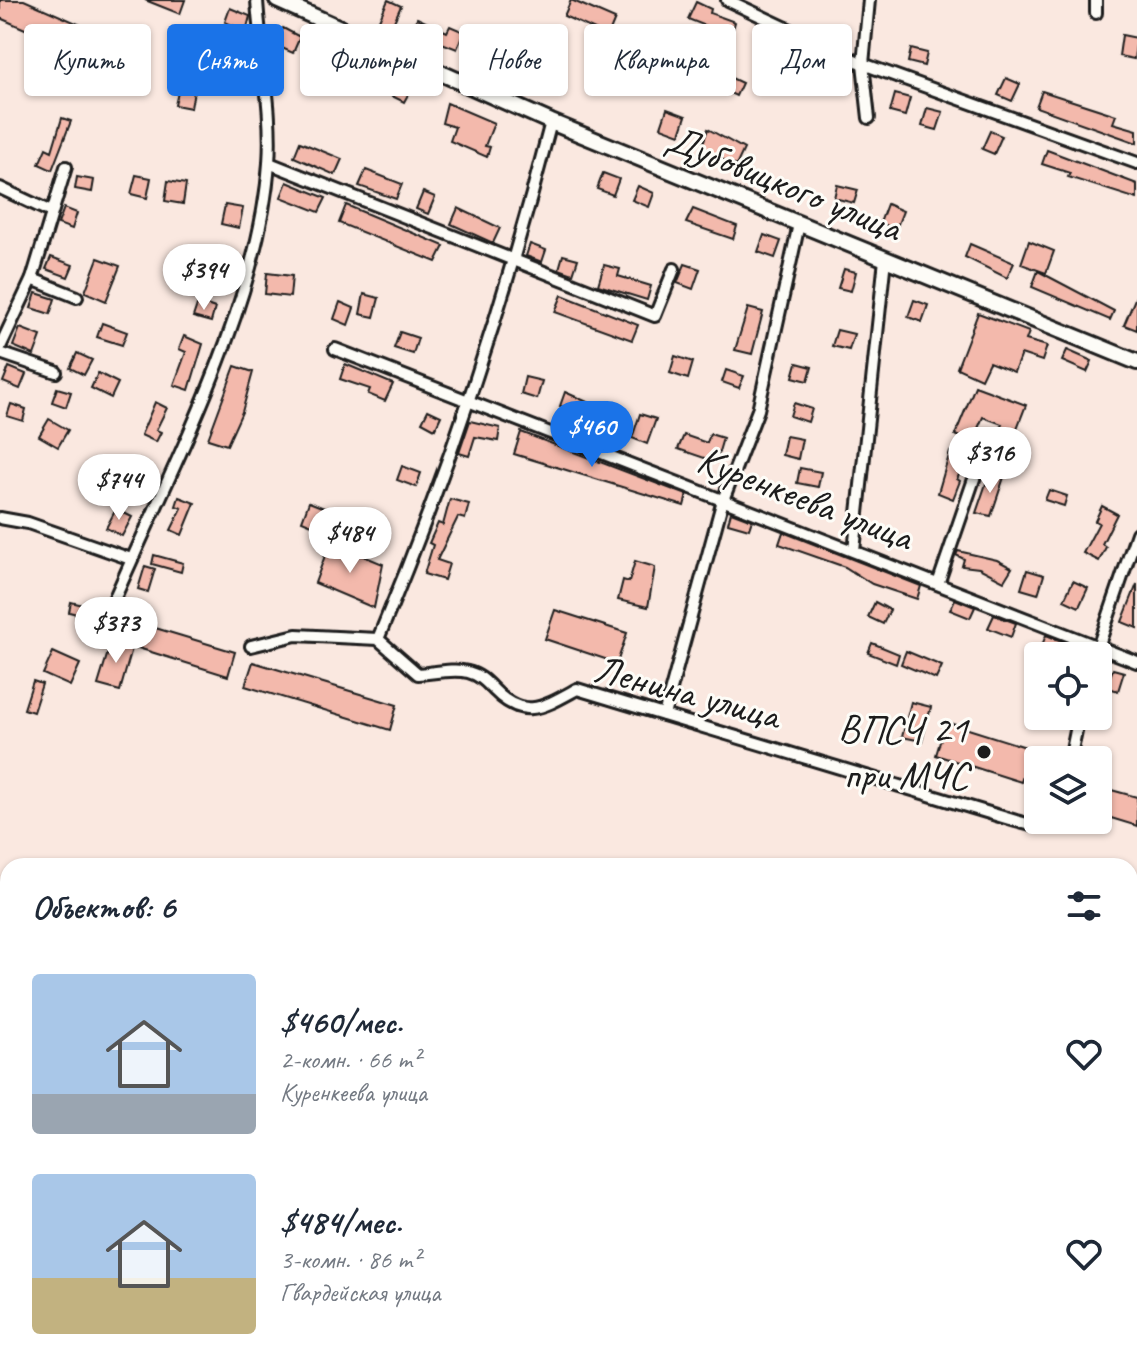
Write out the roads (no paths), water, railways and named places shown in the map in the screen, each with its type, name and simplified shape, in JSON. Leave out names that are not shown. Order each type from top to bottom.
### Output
[{"type":"street","points":[[104,623],[215,366],[251,267],[269,163],[269,115],[257,0]]},
{"type":"street","name":"Дубовицкого улица","points":[[277,0],[551,122],[1137,362]]},
{"type":"street","points":[[727,0],[863,64],[1137,163]]},
{"type":"street","points":[[869,0],[863,64],[869,118]]},
{"type":"street","points":[[1096,0],[1096,13]]},
{"type":"street","points":[[251,646],[296,635],[378,639],[421,537],[516,261],[551,122]]},
{"type":"street","points":[[269,163],[655,316],[674,269]]},
{"type":"street","points":[[56,372],[0,350],[32,279],[66,167]]},
{"type":"street","points":[[0,188],[51,212]]},
{"type":"street","points":[[664,715],[723,500],[758,410],[799,224]]},
{"type":"street","points":[[854,551],[885,259]]},
{"type":"street","points":[[32,279],[77,297]]},
{"type":"street","name":"Куренкеева улица","points":[[335,349],[938,584],[1075,642]]},
{"type":"street","name":"Куренкеева улица","points":[[938,584],[987,441]]},
{"type":"street","points":[[0,518],[28,523],[131,559]]},
{"type":"street","points":[[1099,642],[1137,533]]},
{"type":"street","name":"Ленина улица","points":[[378,639],[418,674],[466,671],[483,678],[507,703],[521,710],[547,706],[577,689],[1024,819]]},
{"type":"street","name":"Куренкеева улица","points":[[1112,655],[1137,662]]},
{"type":"place","name":"ВПСЧ 21 при МЧС","points":[[984,752]]}]
